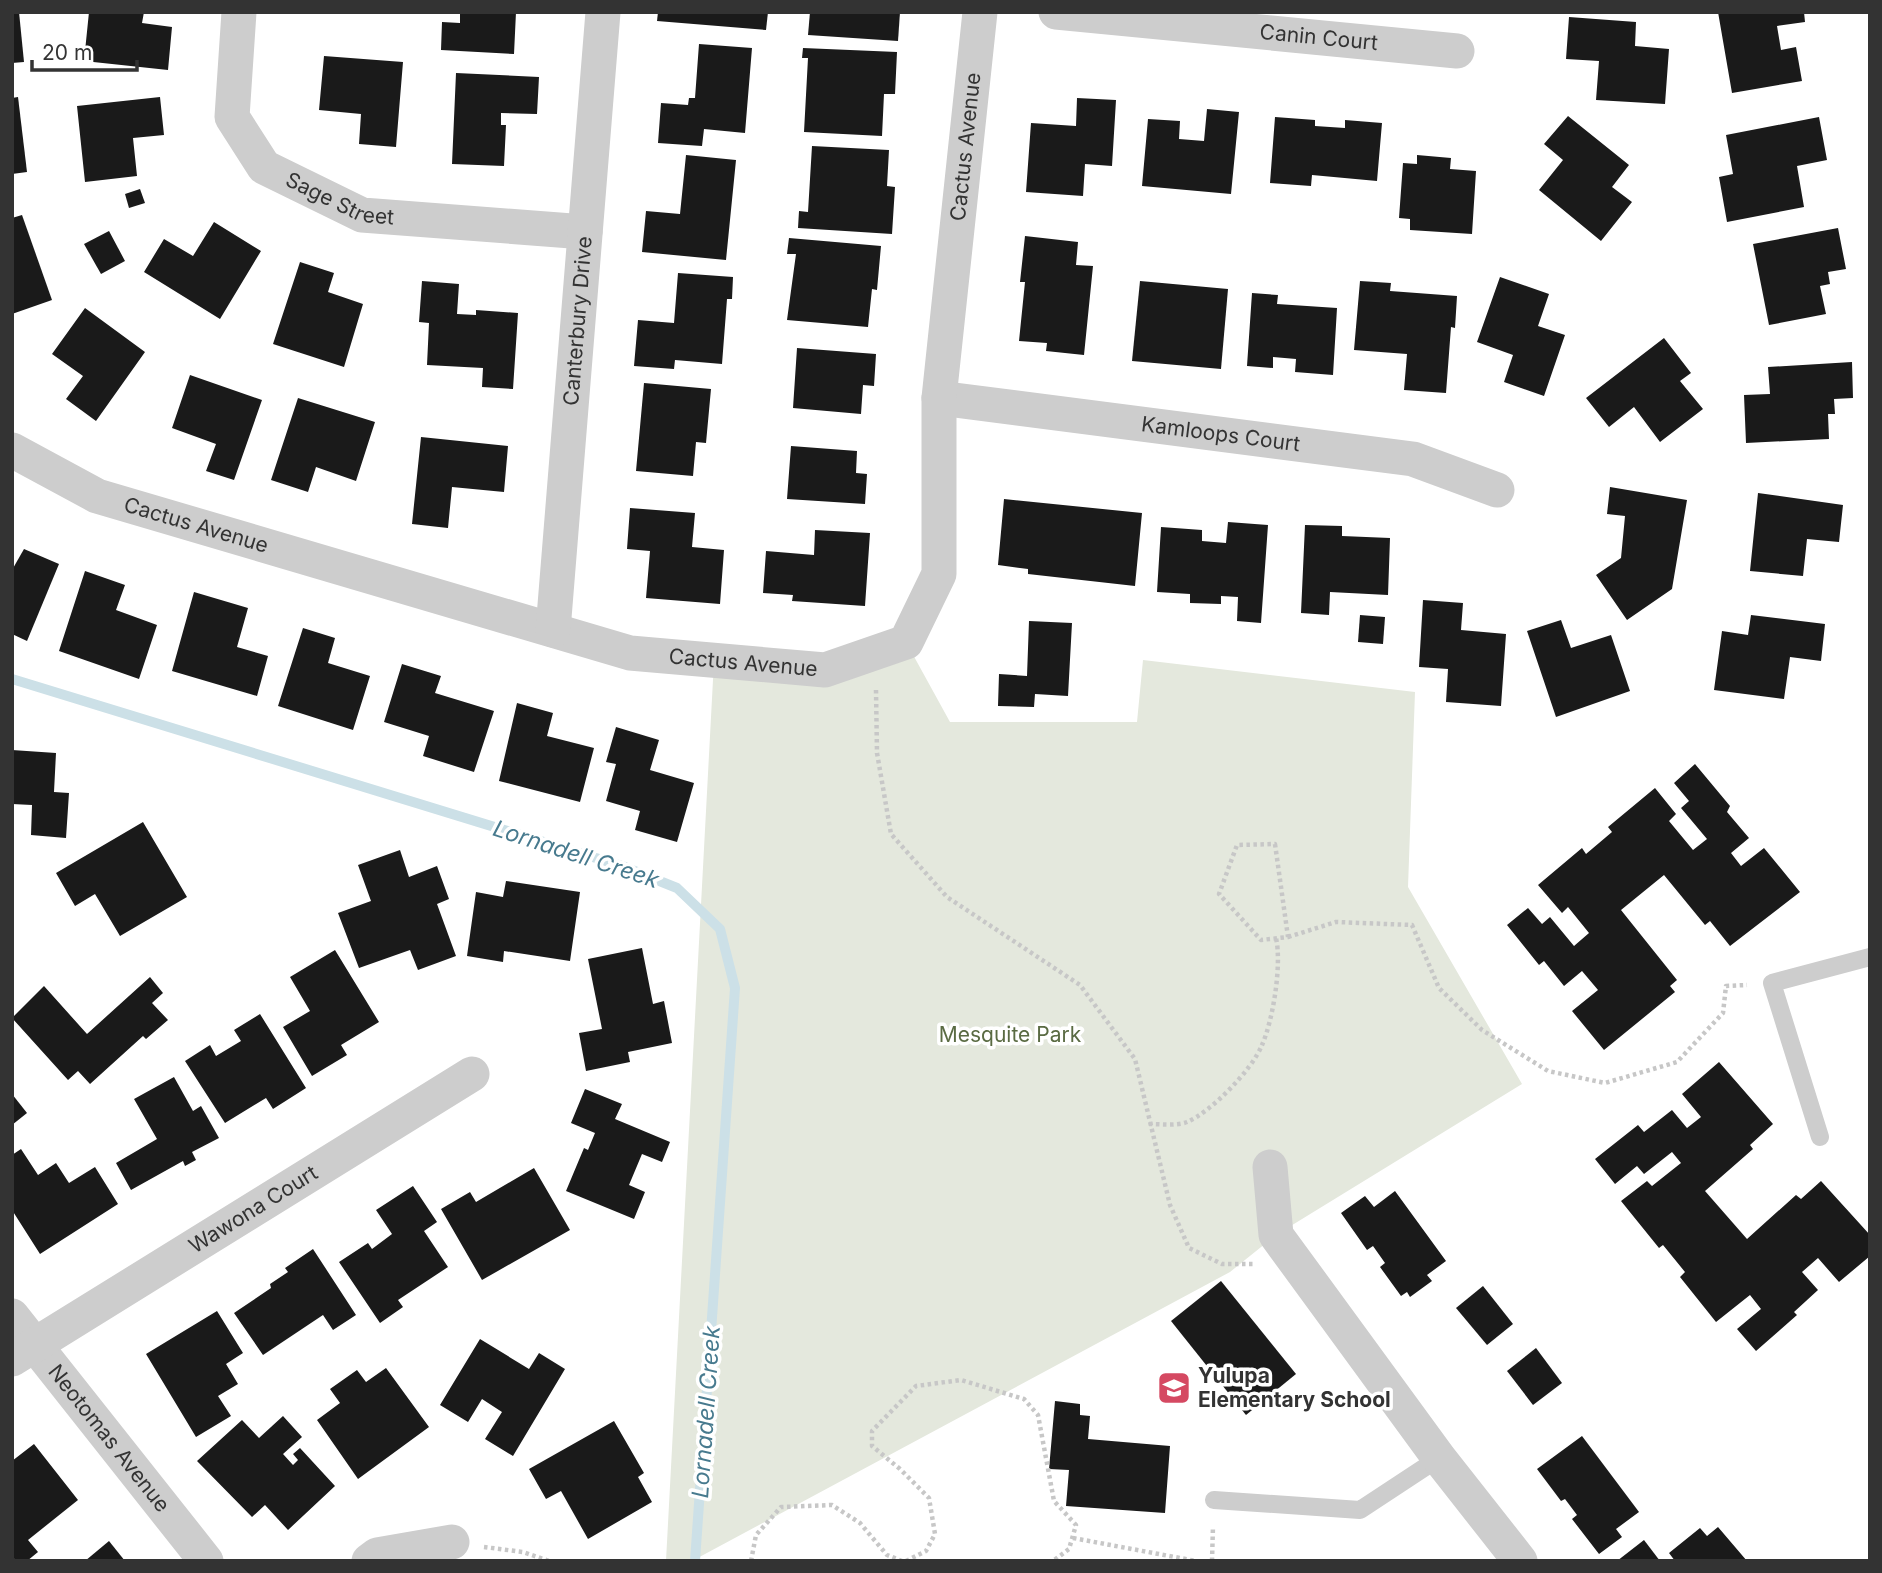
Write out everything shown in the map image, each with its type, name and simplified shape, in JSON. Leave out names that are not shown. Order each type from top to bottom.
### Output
[{"type":"street","name":"Sage Street","points":[[239,12],[232,117],[264,167],[362,215],[585,232]]},
{"type":"street","name":"Canterbury Drive","points":[[553,630],[603,12]]},
{"type":"street","name":"Cactus Avenue","points":[[12,450],[97,496],[630,653],[825,670],[906,642],[939,574],[939,398],[980,12]]},
{"type":"street","name":"Canin Court","points":[[1056,12],[1457,51]]},
{"type":"street","name":"Kamloops Court","points":[[939,398],[1413,459],[1497,490]]},
{"type":"street","name":"Wawona Court","points":[[23,1352],[472,1074]]},
{"type":"street","points":[[1270,1167],[1276,1236],[1439,1458],[1520,1561]]},
{"type":"street","name":"Neotomas Avenue","points":[[12,1316],[23,1352],[206,1561]]},
{"type":"street","points":[[369,1561],[377,1555],[452,1542]]},
{"type":"lane","points":[[1820,1137],[1772,983],[1870,957]]},
{"type":"lane","points":[[1214,1500],[1360,1510],[1439,1458]]},
{"type":"path","points":[[870,654],[878,706],[877,753],[891,834],[947,897],[1080,985],[1135,1059],[1170,1205],[1189,1248],[1222,1264],[1261,1264],[1276,1236]]},
{"type":"path","points":[[1288,937],[1275,844],[1237,845],[1219,894],[1261,940],[1288,937],[1336,922],[1412,925],[1438,988],[1482,1030],[1548,1071],[1605,1083],[1677,1062],[1723,1013],[1726,986],[1772,983]]},
{"type":"path","points":[[1149,1124],[1186,1123],[1225,1095],[1262,1046],[1278,979],[1279,953],[1276,939]]},
{"type":"path","points":[[751,1561],[756,1535],[781,1507],[810,1504],[832,1505],[860,1523],[887,1555],[900,1560],[926,1551],[935,1534],[929,1498],[872,1446],[872,1431],[916,1386],[961,1380],[1024,1399],[1038,1415],[1054,1501],[1076,1525],[1069,1549],[1053,1561]]},
{"type":"path","points":[[1212,1561],[1214,1500]]},
{"type":"path","points":[[1073,1538],[1196,1561]]},
{"type":"path","points":[[452,1542],[523,1552],[549,1561]]},
{"type":"green space","name":"Mesquite Park","points":[[906,642],[950,722],[1137,722],[1143,660],[1415,692],[1408,887],[1522,1084],[1276,1235],[1230,1272],[692,1561],[666,1561],[714,661],[825,670]]},
{"type":"building","points":[[12,12],[19,12],[24,62],[12,63]]},
{"type":"building","points":[[89,12],[144,12],[142,23],[172,27],[168,70],[84,61]]},
{"type":"building","points":[[460,12],[516,12],[514,54],[441,50],[442,22],[460,23]]},
{"type":"building","points":[[658,12],[768,12],[766,30],[657,21]]},
{"type":"building","points":[[810,12],[900,12],[898,41],[808,35]]},
{"type":"building","points":[[1718,12],[1804,12],[1805,22],[1777,26],[1781,50],[1796,47],[1802,81],[1732,93]]},
{"type":"building","points":[[1569,17],[1636,22],[1635,46],[1669,49],[1665,104],[1596,100],[1599,61],[1566,59]]},
{"type":"building","points":[[699,44],[752,48],[745,133],[704,129],[702,146],[658,143],[661,103],[688,105],[689,98],[695,98]]},
{"type":"building","points":[[803,48],[897,52],[895,94],[884,94],[882,136],[804,132],[808,58],[802,58]]},
{"type":"building","points":[[324,56],[403,62],[396,147],[359,144],[361,114],[319,110]]},
{"type":"building","points":[[456,73],[539,77],[537,114],[501,113],[501,125],[506,125],[504,166],[452,164]]},
{"type":"building","points":[[18,97],[27,172],[12,174],[12,98]]},
{"type":"building","points":[[160,97],[164,135],[133,138],[137,176],[85,182],[77,106]]},
{"type":"building","points":[[1077,98],[1116,100],[1112,166],[1085,164],[1083,196],[1026,192],[1031,123],[1076,126]]},
{"type":"building","points":[[1207,109],[1239,112],[1231,194],[1142,186],[1148,119],[1180,121],[1179,139],[1204,141]]},
{"type":"building","points":[[1568,116],[1629,165],[1612,187],[1632,202],[1601,241],[1539,190],[1563,160],[1544,144]]},
{"type":"building","points":[[1275,117],[1315,120],[1315,126],[1345,128],[1345,120],[1382,123],[1377,181],[1312,175],[1311,186],[1270,183]]},
{"type":"building","points":[[1819,117],[1827,160],[1797,166],[1804,207],[1727,222],[1719,177],[1733,174],[1726,135]]},
{"type":"building","points":[[812,146],[889,150],[887,186],[895,187],[892,234],[798,228],[799,211],[808,212]]},
{"type":"building","points":[[686,155],[736,160],[726,260],[642,252],[646,211],[680,214]]},
{"type":"building","points":[[1417,155],[1451,158],[1450,169],[1476,171],[1472,234],[1410,230],[1410,219],[1399,218],[1403,163],[1417,164]]},
{"type":"building","points":[[140,189],[145,203],[129,208],[125,194]]},
{"type":"building","points":[[22,215],[52,300],[12,314],[12,218]]},
{"type":"building","points":[[214,222],[261,251],[220,319],[144,272],[164,239],[193,256]]},
{"type":"building","points":[[1838,228],[1846,269],[1828,272],[1830,284],[1820,286],[1826,314],[1769,325],[1753,244]]},
{"type":"building","points":[[109,231],[125,261],[101,274],[84,244]]},
{"type":"building","points":[[1025,236],[1078,242],[1076,265],[1093,266],[1084,355],[1046,351],[1047,343],[1019,341],[1025,282],[1020,282]]},
{"type":"building","points":[[789,238],[881,246],[877,290],[872,289],[868,327],[787,320],[796,254],[787,254]]},
{"type":"building","points":[[300,262],[334,273],[328,292],[363,304],[344,367],[273,344]]},
{"type":"building","points":[[678,273],[733,277],[732,299],[727,299],[722,364],[675,360],[674,369],[634,366],[638,320],[674,323]]},
{"type":"building","points":[[1500,277],[1549,294],[1538,326],[1565,335],[1544,396],[1504,382],[1513,355],[1477,342]]},
{"type":"building","points":[[422,281],[459,284],[457,314],[476,315],[476,310],[518,313],[513,389],[482,387],[483,368],[427,365],[429,323],[419,322]]},
{"type":"building","points":[[1140,281],[1228,289],[1221,369],[1132,361]]},
{"type":"building","points":[[1360,281],[1391,283],[1390,291],[1457,296],[1455,328],[1451,327],[1446,393],[1404,390],[1407,354],[1354,350]]},
{"type":"building","points":[[1252,293],[1278,295],[1277,304],[1337,308],[1333,375],[1295,372],[1296,359],[1273,357],[1273,368],[1247,366]]},
{"type":"building","points":[[85,308],[145,352],[96,421],[66,399],[83,376],[52,354]]},
{"type":"building","points":[[1664,338],[1691,373],[1680,381],[1703,409],[1660,442],[1634,407],[1609,427],[1586,398]]},
{"type":"building","points":[[797,348],[876,354],[874,386],[863,385],[861,414],[793,408]]},
{"type":"building","points":[[1852,362],[1853,398],[1834,399],[1835,414],[1828,414],[1829,439],[1746,443],[1744,395],[1770,394],[1768,367]]},
{"type":"building","points":[[190,375],[262,400],[234,480],[206,471],[216,444],[172,428]]},
{"type":"building","points":[[644,383],[711,389],[706,443],[696,442],[693,476],[636,471]]},
{"type":"building","points":[[298,398],[375,422],[356,481],[316,467],[308,492],[271,480]]},
{"type":"building","points":[[421,437],[508,446],[504,492],[452,487],[448,528],[412,524]]},
{"type":"building","points":[[791,446],[857,451],[856,473],[867,474],[865,504],[787,499]]},
{"type":"building","points":[[1610,487],[1687,500],[1672,589],[1627,620],[1596,575],[1621,558],[1625,516],[1607,514]]},
{"type":"building","points":[[1758,493],[1843,505],[1839,542],[1807,539],[1803,576],[1750,571]]},
{"type":"building","points":[[1004,499],[1142,513],[1135,586],[1028,574],[1028,569],[998,565]]},
{"type":"building","points":[[630,508],[695,513],[692,547],[724,550],[720,604],[646,598],[650,551],[627,549]]},
{"type":"building","points":[[1228,522],[1268,525],[1261,623],[1237,621],[1238,597],[1221,596],[1221,604],[1190,603],[1190,594],[1157,592],[1161,527],[1202,530],[1202,541],[1226,543]]},
{"type":"building","points":[[1305,525],[1342,526],[1342,536],[1390,538],[1388,595],[1330,592],[1329,615],[1301,613]]},
{"type":"building","points":[[815,530],[870,533],[865,606],[792,601],[793,595],[763,593],[766,551],[814,555]]},
{"type":"building","points":[[24,549],[59,564],[27,641],[12,634],[12,570]]},
{"type":"building","points":[[85,571],[125,585],[116,610],[157,625],[139,679],[59,651]]},
{"type":"building","points":[[194,592],[248,608],[237,647],[268,656],[257,696],[172,671]]},
{"type":"building","points":[[1423,600],[1463,603],[1461,630],[1506,634],[1501,706],[1446,702],[1448,669],[1419,667]]},
{"type":"building","points":[[1360,615],[1385,617],[1383,644],[1358,642]]},
{"type":"building","points":[[1751,615],[1825,624],[1821,661],[1790,657],[1784,699],[1714,690],[1722,631],[1748,635]]},
{"type":"building","points":[[1561,620],[1571,648],[1611,635],[1630,691],[1556,717],[1527,631]]},
{"type":"building","points":[[1029,621],[1072,623],[1068,696],[1035,694],[1034,707],[998,706],[999,674],[1027,676]]},
{"type":"building","points":[[303,628],[335,638],[328,663],[370,676],[353,730],[278,706]]},
{"type":"building","points":[[402,664],[441,676],[435,693],[494,711],[474,772],[423,756],[429,736],[384,722]]},
{"type":"building","points":[[517,703],[553,713],[547,736],[594,748],[580,802],[499,781]]},
{"type":"building","points":[[616,727],[659,740],[650,770],[694,783],[677,842],[635,830],[640,811],[606,801],[616,764],[606,762]]},
{"type":"building","points":[[12,750],[56,753],[54,792],[69,793],[66,838],[31,835],[32,805],[12,804]]},
{"type":"building","points":[[1695,764],[1730,806],[1727,812],[1749,838],[1731,853],[1741,866],[1764,848],[1800,892],[1730,946],[1710,921],[1705,925],[1664,875],[1621,910],[1677,980],[1670,986],[1675,992],[1604,1050],[1572,1011],[1598,990],[1582,971],[1564,986],[1544,961],[1539,965],[1507,925],[1528,908],[1542,924],[1550,917],[1574,946],[1589,933],[1568,907],[1562,913],[1538,885],[1582,848],[1586,854],[1612,832],[1608,827],[1655,788],[1676,814],[1669,821],[1693,850],[1707,839],[1681,808],[1689,801],[1674,783]]},
{"type":"building","points":[[143,822],[187,897],[120,936],[95,894],[75,906],[56,873]]},
{"type":"building","points":[[400,850],[409,877],[437,866],[449,899],[437,904],[456,956],[418,970],[410,950],[359,968],[338,913],[371,901],[358,865]]},
{"type":"building","points":[[506,881],[580,892],[570,961],[504,951],[503,962],[467,956],[476,892],[503,897]]},
{"type":"building","points":[[642,948],[653,1004],[664,1001],[672,1043],[628,1052],[630,1062],[586,1071],[579,1033],[602,1029],[588,959]]},
{"type":"building","points":[[335,950],[379,1022],[341,1045],[347,1055],[312,1076],[283,1027],[310,1011],[290,977]]},
{"type":"building","points":[[150,977],[163,993],[152,1003],[168,1020],[146,1039],[143,1036],[90,1084],[78,1071],[68,1080],[12,1018],[44,986],[87,1034]]},
{"type":"building","points":[[260,1014],[306,1088],[273,1109],[266,1098],[225,1123],[185,1061],[210,1045],[216,1056],[241,1041],[234,1030]]},
{"type":"building","points":[[1719,1062],[1773,1124],[1750,1145],[1753,1149],[1705,1191],[1747,1239],[1796,1195],[1801,1199],[1821,1181],[1870,1235],[1870,1256],[1839,1282],[1818,1258],[1802,1272],[1818,1290],[1794,1312],[1797,1315],[1756,1351],[1737,1329],[1761,1309],[1750,1295],[1716,1322],[1680,1277],[1685,1272],[1663,1245],[1659,1248],[1621,1201],[1647,1181],[1652,1186],[1681,1163],[1672,1152],[1644,1174],[1637,1166],[1615,1184],[1595,1159],[1638,1125],[1644,1132],[1672,1110],[1687,1128],[1701,1117],[1682,1094]]},
{"type":"building","points":[[174,1077],[193,1111],[201,1106],[219,1138],[192,1152],[196,1160],[185,1166],[183,1161],[131,1190],[116,1163],[157,1139],[134,1099]]},
{"type":"building","points":[[585,1089],[622,1104],[615,1119],[670,1142],[662,1162],[642,1154],[629,1185],[645,1192],[634,1219],[566,1191],[584,1148],[588,1150],[595,1133],[571,1123]]},
{"type":"building","points":[[12,1094],[27,1113],[12,1125]]},
{"type":"building","points":[[21,1149],[38,1175],[56,1163],[69,1183],[95,1167],[118,1204],[40,1254],[12,1210],[12,1155]]},
{"type":"building","points":[[534,1168],[570,1230],[482,1280],[441,1209],[470,1192],[476,1202]]},
{"type":"building","points":[[413,1186],[437,1222],[424,1231],[448,1267],[398,1300],[403,1307],[380,1323],[339,1262],[368,1243],[372,1249],[392,1234],[376,1210]]},
{"type":"building","points":[[1395,1191],[1446,1261],[1427,1275],[1432,1281],[1410,1297],[1407,1292],[1401,1296],[1380,1267],[1385,1263],[1373,1246],[1367,1250],[1341,1213],[1365,1196],[1374,1207]]},
{"type":"building","points":[[313,1249],[356,1315],[333,1330],[323,1315],[263,1355],[234,1313],[271,1288],[270,1284],[288,1272],[285,1268]]},
{"type":"building","points":[[1221,1281],[1296,1374],[1246,1415],[1171,1321]]},
{"type":"building","points":[[1483,1286],[1513,1324],[1487,1345],[1456,1308]]},
{"type":"building","points":[[217,1311],[243,1353],[226,1364],[238,1384],[218,1396],[231,1416],[196,1437],[146,1354]]},
{"type":"building","points":[[480,1339],[529,1369],[539,1353],[565,1369],[513,1456],[485,1439],[502,1412],[482,1399],[468,1422],[440,1405]]},
{"type":"building","points":[[1536,1348],[1562,1383],[1533,1405],[1507,1371]]},
{"type":"building","points":[[386,1368],[429,1427],[358,1479],[317,1420],[340,1403],[330,1389],[357,1370],[366,1382]]},
{"type":"building","points":[[1055,1401],[1080,1404],[1080,1415],[1090,1416],[1088,1439],[1170,1446],[1165,1513],[1066,1506],[1069,1470],[1049,1469]]},
{"type":"building","points":[[283,1416],[302,1437],[283,1454],[293,1465],[298,1460],[293,1454],[300,1448],[335,1486],[288,1530],[265,1505],[252,1517],[197,1461],[242,1420],[259,1438]]},
{"type":"building","points":[[614,1421],[644,1473],[638,1477],[652,1502],[588,1539],[561,1491],[546,1499],[529,1469]]},
{"type":"building","points":[[1582,1436],[1639,1512],[1616,1529],[1622,1537],[1599,1554],[1572,1519],[1577,1515],[1565,1499],[1561,1501],[1537,1469]]},
{"type":"building","points":[[34,1444],[78,1500],[28,1540],[38,1552],[27,1561],[16,1561],[12,1556],[12,1461]]},
{"type":"building","points":[[1718,1527],[1747,1561],[1675,1561],[1669,1553],[1700,1528],[1707,1536]]},
{"type":"building","points":[[1644,1540],[1660,1561],[1617,1561]]},
{"type":"building","points":[[109,1541],[125,1561],[85,1561]]},
{"type":"waterway","name":"Lornadell Creek","points":[[12,679],[622,866],[677,888],[720,929],[735,988],[695,1561]]},
{"type":"place","name":"Yulupa Elementary School","points":[[1174,1388]]}]
